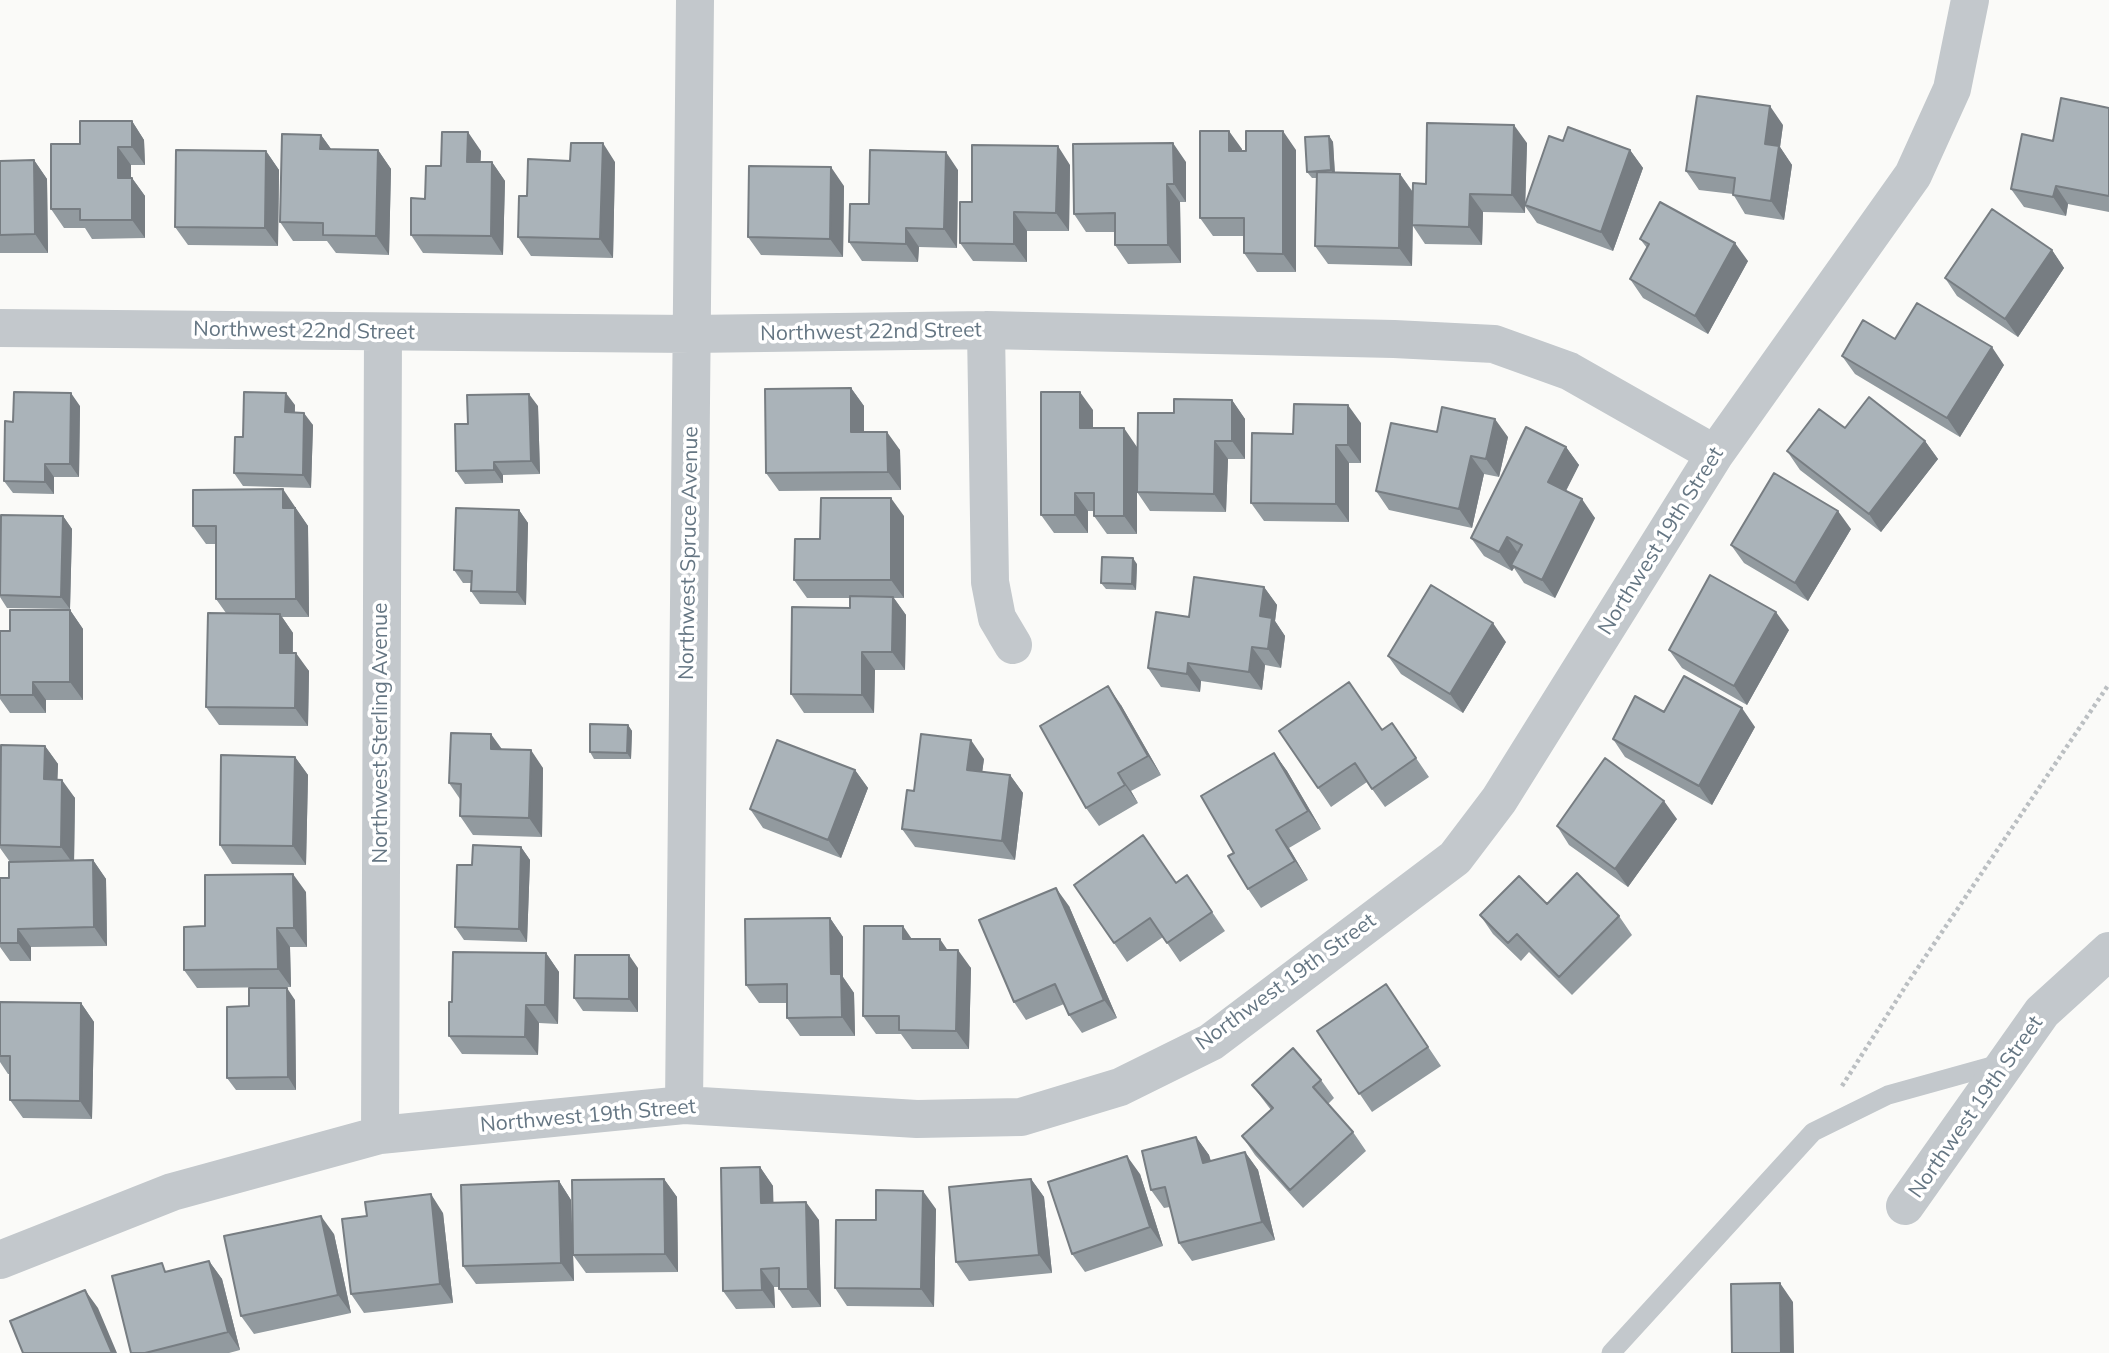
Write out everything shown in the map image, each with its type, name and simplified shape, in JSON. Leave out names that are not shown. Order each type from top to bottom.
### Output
[{"type":"street","name":"Northwest Spruce Avenue","points":[[684,1105],[695,0]]},
{"type":"street","name":"Northwest 19th Street","points":[[0,1260],[172,1192],[380,1135],[684,1105],[917,1119],[1021,1117],[1120,1087],[1211,1042],[1455,858],[1499,800],[1715,454],[1913,175],[1952,89],[1970,0]]},
{"type":"street","name":"Northwest 22nd Street","points":[[0,328],[691,334],[986,330],[1394,339],[1494,344],[1569,371],[1715,454]]},
{"type":"street","points":[[986,330],[990,582],[997,618],[1013,645]]},
{"type":"street","name":"Northwest Sterling Avenue","points":[[380,1135],[383,332]]},
{"type":"street","name":"Northwest 19th Street","points":[[1905,1206],[2042,1012],[2109,951]]},
{"type":"lane","points":[[1611,1353],[1814,1132],[1888,1095],[2007,1062]]},
{"type":"path","points":[[1814,1132],[1907,984],[2109,684]]},
{"type":"building","points":[[1697,96],[1770,106],[1765,144],[1779,146],[1771,201],[1733,195],[1735,178],[1686,171]]},
{"type":"building","points":[[2061,98],[2109,108],[2109,196],[2056,186],[2053,197],[2011,189],[2022,134],[2053,141]]},
{"type":"building","points":[[80,121],[132,121],[132,147],[118,147],[118,178],[132,178],[132,220],[80,220],[80,209],[51,209],[51,144],[80,144]]},
{"type":"building","points":[[1427,123],[1514,125],[1512,195],[1470,194],[1469,227],[1412,225],[1413,183],[1426,184]]},
{"type":"building","points":[[1568,127],[1630,150],[1601,232],[1525,205],[1549,136],[1563,141]]},
{"type":"building","points":[[1200,131],[1229,131],[1229,151],[1246,151],[1246,131],[1283,131],[1283,254],[1244,253],[1244,218],[1200,218]]},
{"type":"building","points":[[442,132],[468,132],[467,162],[492,162],[491,236],[411,235],[411,198],[425,199],[426,166],[441,166]]},
{"type":"building","points":[[282,134],[321,135],[320,149],[378,150],[376,236],[323,235],[323,223],[280,222]]},
{"type":"building","points":[[1329,136],[1331,170],[1307,172],[1305,137]]},
{"type":"building","points":[[571,143],[603,143],[600,239],[518,237],[519,196],[527,196],[528,159],[570,161]]},
{"type":"building","points":[[1173,143],[1174,184],[1167,184],[1168,245],[1115,245],[1115,213],[1074,214],[1073,144]]},
{"type":"building","points":[[972,145],[1058,146],[1056,213],[1014,212],[1014,244],[960,243],[960,202],[972,202]]},
{"type":"building","points":[[176,150],[266,151],[265,228],[175,227]]},
{"type":"building","points":[[870,150],[946,152],[944,229],[906,228],[906,244],[849,242],[850,204],[869,204]]},
{"type":"building","points":[[34,160],[35,234],[0,235],[0,161]]},
{"type":"building","points":[[749,166],[831,167],[830,239],[748,237]]},
{"type":"building","points":[[1317,172],[1400,174],[1399,248],[1315,246]]},
{"type":"building","points":[[1660,202],[1735,243],[1695,316],[1630,279],[1649,244],[1640,239]]},
{"type":"building","points":[[1992,209],[2052,250],[2005,319],[1945,278]]},
{"type":"building","points":[[1917,303],[1992,347],[1947,418],[1842,356],[1863,320],[1895,339]]},
{"type":"building","points":[[851,388],[851,432],[887,432],[888,472],[766,473],[765,389]]},
{"type":"building","points":[[14,392],[71,393],[70,464],[45,464],[45,482],[4,481],[5,421],[13,422]]},
{"type":"building","points":[[244,392],[286,393],[285,412],[304,413],[303,475],[234,473],[235,437],[243,437]]},
{"type":"building","points":[[1041,392],[1080,392],[1080,428],[1124,428],[1124,516],[1094,516],[1094,493],[1075,493],[1075,515],[1041,515]]},
{"type":"building","points":[[529,394],[531,461],[494,462],[494,470],[456,471],[455,424],[468,424],[467,395]]},
{"type":"building","points":[[1869,397],[1925,441],[1869,514],[1787,451],[1819,409],[1845,428]]},
{"type":"building","points":[[1174,399],[1232,400],[1232,441],[1215,441],[1214,494],[1137,492],[1138,413],[1174,413]]},
{"type":"building","points":[[1294,404],[1348,405],[1348,445],[1336,445],[1336,504],[1251,503],[1252,433],[1293,434]]},
{"type":"building","points":[[1442,407],[1495,419],[1486,459],[1471,456],[1459,509],[1376,491],[1391,423],[1437,432]]},
{"type":"building","points":[[1526,427],[1566,447],[1548,482],[1582,499],[1542,580],[1511,565],[1522,545],[1507,537],[1499,552],[1471,538]]},
{"type":"building","points":[[1774,473],[1838,511],[1795,583],[1731,545]]},
{"type":"building","points":[[283,489],[283,508],[295,508],[296,599],[216,599],[216,526],[193,526],[193,490]]},
{"type":"building","points":[[821,498],[891,498],[891,580],[794,580],[795,539],[820,539]]},
{"type":"building","points":[[456,508],[519,510],[517,592],[471,591],[472,571],[454,570]]},
{"type":"building","points":[[1,515],[63,516],[61,597],[0,595]]},
{"type":"building","points":[[1102,557],[1133,558],[1132,584],[1101,583]]},
{"type":"building","points":[[1710,575],[1776,612],[1734,686],[1669,650]]},
{"type":"building","points":[[1194,577],[1264,587],[1260,616],[1272,618],[1268,649],[1252,647],[1249,672],[1188,663],[1187,674],[1148,668],[1156,612],[1189,617]]},
{"type":"building","points":[[1431,585],[1493,623],[1450,694],[1388,656]]},
{"type":"building","points":[[850,596],[893,597],[892,652],[862,652],[862,695],[791,694],[792,607],[850,608]]},
{"type":"building","points":[[10,610],[70,610],[70,682],[33,682],[33,695],[0,695],[0,631],[10,631]]},
{"type":"building","points":[[208,613],[280,614],[280,653],[296,653],[295,708],[206,707]]},
{"type":"building","points":[[1684,676],[1742,708],[1699,786],[1613,739],[1635,696],[1664,712]]},
{"type":"building","points":[[1349,682],[1382,730],[1392,723],[1416,758],[1372,789],[1355,763],[1318,788],[1279,731]]},
{"type":"building","points":[[1108,686],[1148,756],[1118,773],[1125,785],[1086,808],[1040,726]]},
{"type":"building","points":[[590,724],[628,725],[627,753],[590,752]]},
{"type":"building","points":[[451,733],[491,734],[491,749],[531,750],[529,818],[460,816],[461,784],[449,783]]},
{"type":"building","points":[[921,734],[971,740],[967,770],[1010,775],[1002,841],[902,829],[907,790],[914,791]]},
{"type":"building","points":[[777,740],[855,770],[828,840],[750,809]]},
{"type":"building","points":[[1,745],[45,746],[44,779],[62,780],[61,847],[0,845]]},
{"type":"building","points":[[1274,753],[1308,811],[1276,830],[1295,861],[1248,889],[1228,856],[1234,853],[1201,796]]},
{"type":"building","points":[[221,755],[295,757],[293,846],[220,845]]},
{"type":"building","points":[[1605,758],[1664,801],[1615,869],[1557,826]]},
{"type":"building","points":[[1143,835],[1176,883],[1187,875],[1212,912],[1167,943],[1150,918],[1114,943],[1074,885]]},
{"type":"building","points":[[473,845],[521,847],[519,929],[455,927],[457,865],[472,865]]},
{"type":"building","points":[[93,860],[94,927],[18,929],[18,943],[0,943],[0,878],[9,878],[9,862]]},
{"type":"building","points":[[1577,873],[1619,916],[1559,977],[1517,934],[1508,943],[1480,915],[1519,876],[1547,904]]},
{"type":"building","points":[[293,874],[294,928],[277,928],[278,969],[184,970],[184,927],[205,926],[205,875]]},
{"type":"building","points":[[1056,888],[1104,1000],[1069,1015],[1055,984],[1014,1002],[979,920]]},
{"type":"building","points":[[830,918],[831,974],[841,974],[842,1017],[787,1018],[787,984],[746,985],[745,919]]},
{"type":"building","points":[[864,926],[903,926],[903,939],[940,939],[940,950],[958,950],[956,1031],[899,1030],[899,1016],[863,1016]]},
{"type":"building","points":[[453,952],[546,953],[545,1005],[526,1005],[525,1037],[449,1036]]},
{"type":"building","points":[[575,955],[629,955],[629,999],[574,998]]},
{"type":"building","points":[[1386,984],[1428,1047],[1359,1094],[1317,1031]]},
{"type":"building","points":[[249,988],[287,988],[288,1077],[227,1078],[227,1007],[249,1006]]},
{"type":"building","points":[[0,1002],[81,1003],[80,1101],[10,1100],[10,1056],[0,1056]]},
{"type":"building","points":[[1293,1048],[1321,1080],[1313,1087],[1353,1132],[1290,1190],[1242,1136],[1273,1108],[1252,1085]]},
{"type":"building","points":[[1196,1137],[1203,1163],[1245,1152],[1262,1222],[1179,1243],[1165,1187],[1151,1190],[1142,1151]]},
{"type":"building","points":[[1127,1156],[1150,1227],[1072,1254],[1048,1182]]},
{"type":"building","points":[[760,1167],[761,1203],[806,1202],[808,1289],[779,1289],[779,1268],[761,1269],[762,1290],[723,1291],[721,1168]]},
{"type":"building","points":[[664,1179],[665,1254],[573,1255],[572,1180]]},
{"type":"building","points":[[1031,1179],[1039,1255],[956,1262],[949,1187]]},
{"type":"building","points":[[559,1181],[561,1263],[463,1266],[461,1185]]},
{"type":"building","points":[[876,1190],[923,1191],[921,1289],[835,1288],[836,1220],[876,1220]]},
{"type":"building","points":[[431,1194],[440,1284],[351,1294],[342,1219],[367,1216],[365,1202]]},
{"type":"building","points":[[321,1216],[338,1295],[241,1316],[224,1236]]},
{"type":"building","points":[[209,1261],[228,1332],[145,1353],[131,1353],[112,1276],[162,1263],[165,1272]]},
{"type":"building","points":[[1780,1283],[1781,1353],[1732,1353],[1731,1284]]},
{"type":"building","points":[[85,1290],[112,1353],[23,1353],[10,1321]]}]
